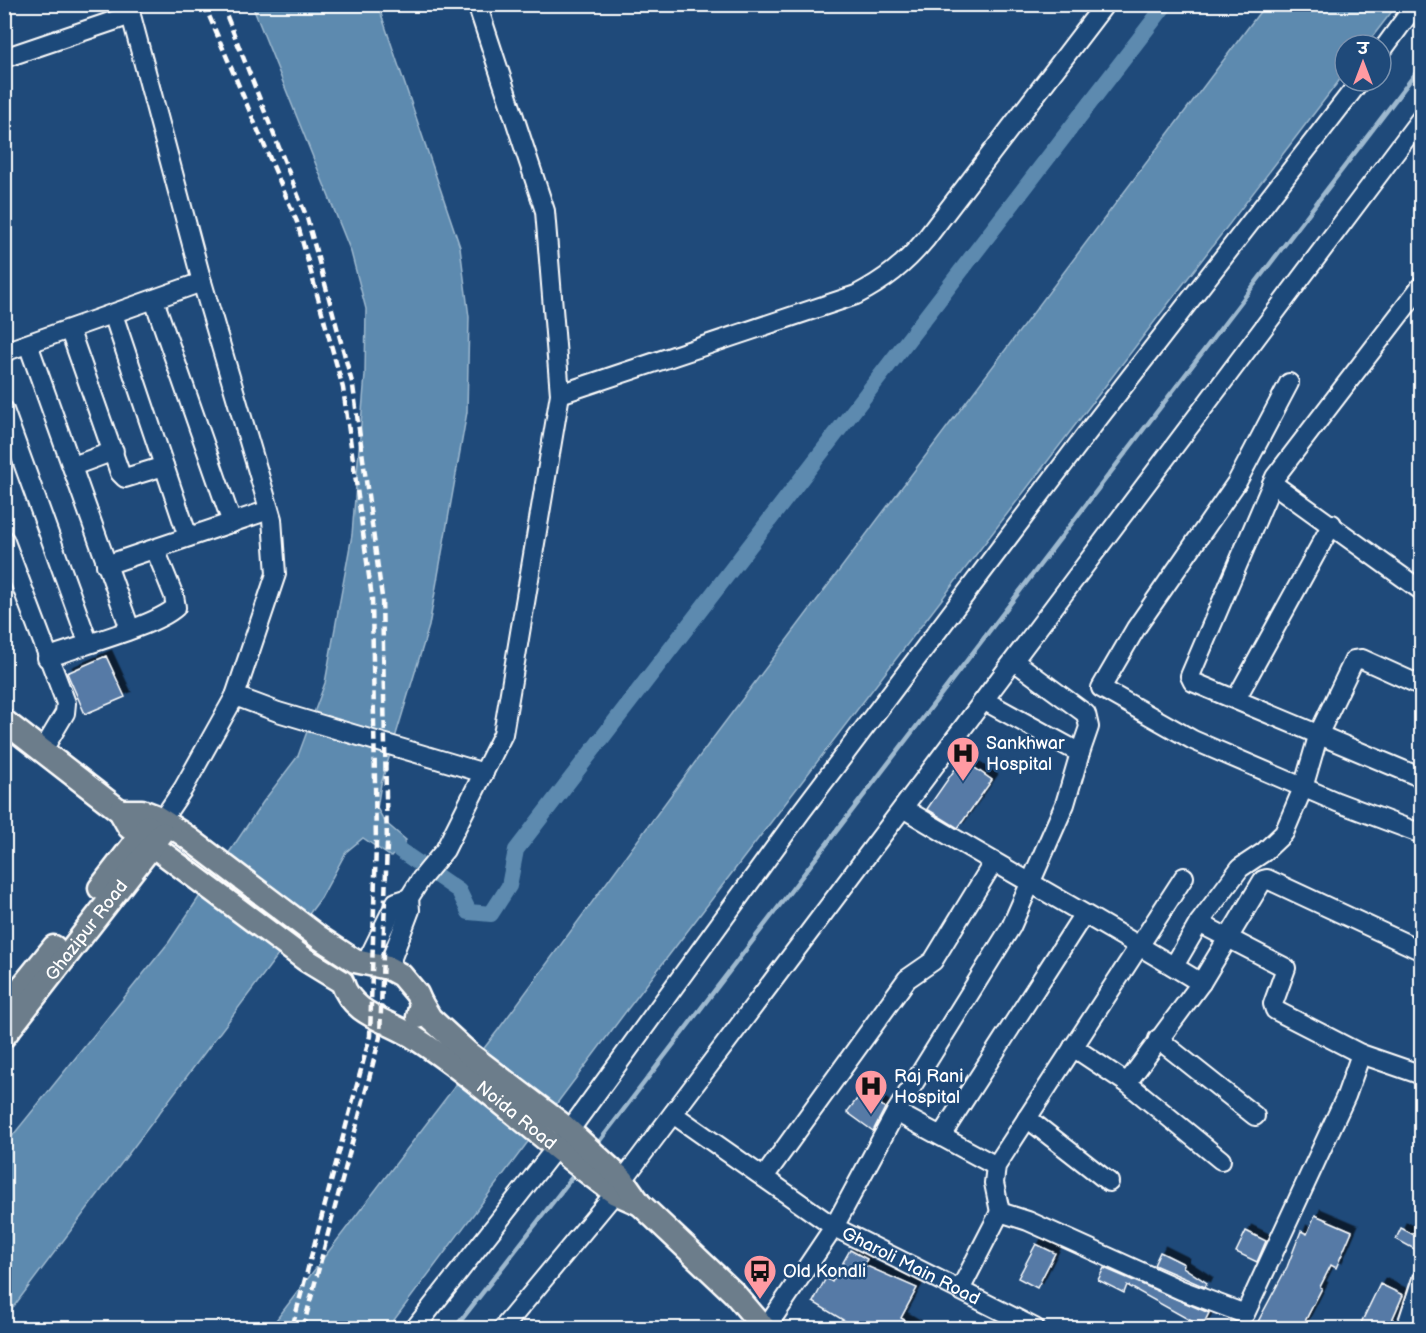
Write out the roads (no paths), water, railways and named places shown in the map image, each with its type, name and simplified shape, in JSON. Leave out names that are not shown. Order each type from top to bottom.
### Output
[{"type":"main road","points":[[5,724],[43,750],[120,811],[129,827],[306,960],[342,982],[348,969],[370,964]]},
{"type":"main road","points":[[120,811],[142,811],[167,824]]},
{"type":"main road","name":"Noida Road","points":[[167,824],[320,938],[410,983],[430,1018],[463,1061]]},
{"type":"main road","name":"Ghazipur Road","points":[[4,1036],[154,846],[167,824]]},
{"type":"main road","name":"Ghazipur Road","points":[[4,1009],[154,846]]},
{"type":"main road","name":"Noida Road","points":[[342,982],[345,992],[356,1006],[412,1037],[463,1061],[565,1142],[640,1204],[734,1293],[765,1329]]},
{"type":"main road","points":[[392,1026],[416,1019],[420,1015],[421,1004]]},
{"type":"street","points":[[370,964],[396,902],[409,898],[445,850],[503,734],[560,394],[545,211],[477,4]]},
{"type":"street","points":[[560,394],[856,296],[887,279],[925,240],[1105,4]]},
{"type":"street","points":[[4,58],[130,10],[202,282],[270,510],[276,574],[235,696],[183,789],[167,824]]},
{"type":"street","points":[[1393,40],[1416,17]]},
{"type":"street","points":[[415,1329],[565,1142],[801,812],[1092,428],[1351,93]]},
{"type":"street","points":[[502,1329],[612,1181],[673,1114],[1418,127]]},
{"type":"street","points":[[4,352],[70,331],[202,282]]},
{"type":"street","points":[[1422,285],[1272,483],[1191,670],[1193,682],[1422,778]]},
{"type":"street","points":[[154,300],[232,523]]},
{"type":"street","points":[[112,314],[188,537]]},
{"type":"street","points":[[70,331],[120,473],[125,477],[164,466]]},
{"type":"street","points":[[28,344],[130,629]]},
{"type":"street","points":[[1086,714],[1136,628],[1237,482],[1289,383]]},
{"type":"street","points":[[4,410],[88,642]]},
{"type":"street","points":[[73,466],[114,451]]},
{"type":"street","points":[[1272,483],[1422,591]]},
{"type":"street","points":[[106,564],[270,510]]},
{"type":"street","points":[[1236,699],[1332,524]]},
{"type":"street","points":[[4,539],[47,658],[66,703],[66,713],[43,750]]},
{"type":"street","points":[[47,658],[130,629],[169,613],[176,607],[174,596],[155,549]]},
{"type":"street","points":[[1174,966],[1199,923],[1240,868],[1264,852],[1284,832],[1303,788],[1319,733],[1354,660],[1362,659],[1422,686]]},
{"type":"street","points":[[673,1114],[834,1227],[896,1112],[1011,927],[1031,886],[1065,804],[1089,727],[1086,714],[1014,661]]},
{"type":"street","points":[[1101,688],[1193,740],[1303,788],[1422,834]]},
{"type":"street","points":[[235,696],[278,712],[484,773]]},
{"type":"street","points":[[985,701],[1080,753]]},
{"type":"street","points":[[903,808],[1031,886],[1140,945],[1201,983]]},
{"type":"street","points":[[764,1177],[907,979],[933,962],[993,863]]},
{"type":"street","points":[[960,1290],[1000,1212],[994,1183],[996,1166],[1185,877]]},
{"type":"street","points":[[1127,1083],[1201,983],[1260,882],[1267,879],[1422,951]]},
{"type":"street","points":[[941,1136],[1083,915]]},
{"type":"street","points":[[1199,923],[1286,968],[1272,1008],[1361,1054],[1422,1075]]},
{"type":"street","points":[[1158,1039],[1255,1116]]},
{"type":"street","points":[[1073,1047],[1127,1083],[1221,1160]]},
{"type":"street","points":[[1000,1212],[1028,1221],[1238,1322],[1247,1312],[1346,1096],[1361,1054]]},
{"type":"street","points":[[896,1112],[996,1166]]},
{"type":"street","points":[[1027,1118],[1109,1182]]},
{"type":"street","name":"Gharoli Main Road","points":[[765,1329],[834,1227],[1035,1329]]},
{"type":"street","points":[[1406,1329],[1422,1279]]},
{"type":"water","points":[[252,5],[378,5],[460,247],[469,317],[467,412],[429,626],[381,784],[377,808],[385,822],[406,840],[391,857],[363,838],[346,852],[321,898],[5,1318],[5,1145],[169,942],[263,802],[298,756],[325,683],[352,535],[365,375],[366,309],[351,252]]},
{"type":"water","points":[[1265,5],[1397,5],[1375,33],[1333,33],[1333,89],[627,1010],[388,1328],[270,1328],[498,1030],[710,742]]},
{"type":"waterway","points":[[398,849],[459,891],[469,912],[491,914],[509,886],[516,850],[1166,4]]},
{"type":"waterway","points":[[595,1147],[1422,65]]},
{"type":"waterway","points":[[455,1328],[577,1171]]},
{"type":"railway","points":[[204,4],[297,222],[343,388],[372,598],[376,844],[370,1036],[292,1328]]},
{"type":"railway","points":[[222,4],[307,218],[353,386],[382,597],[387,844],[380,1037],[303,1328]]},
{"type":"place","name":"Sankhwar Hospital","points":[[963,782]]},
{"type":"place","name":"Raj Rani Hospital","points":[[871,1115]]},
{"type":"place","name":"Old Kondli","points":[[760,1300]]}]
